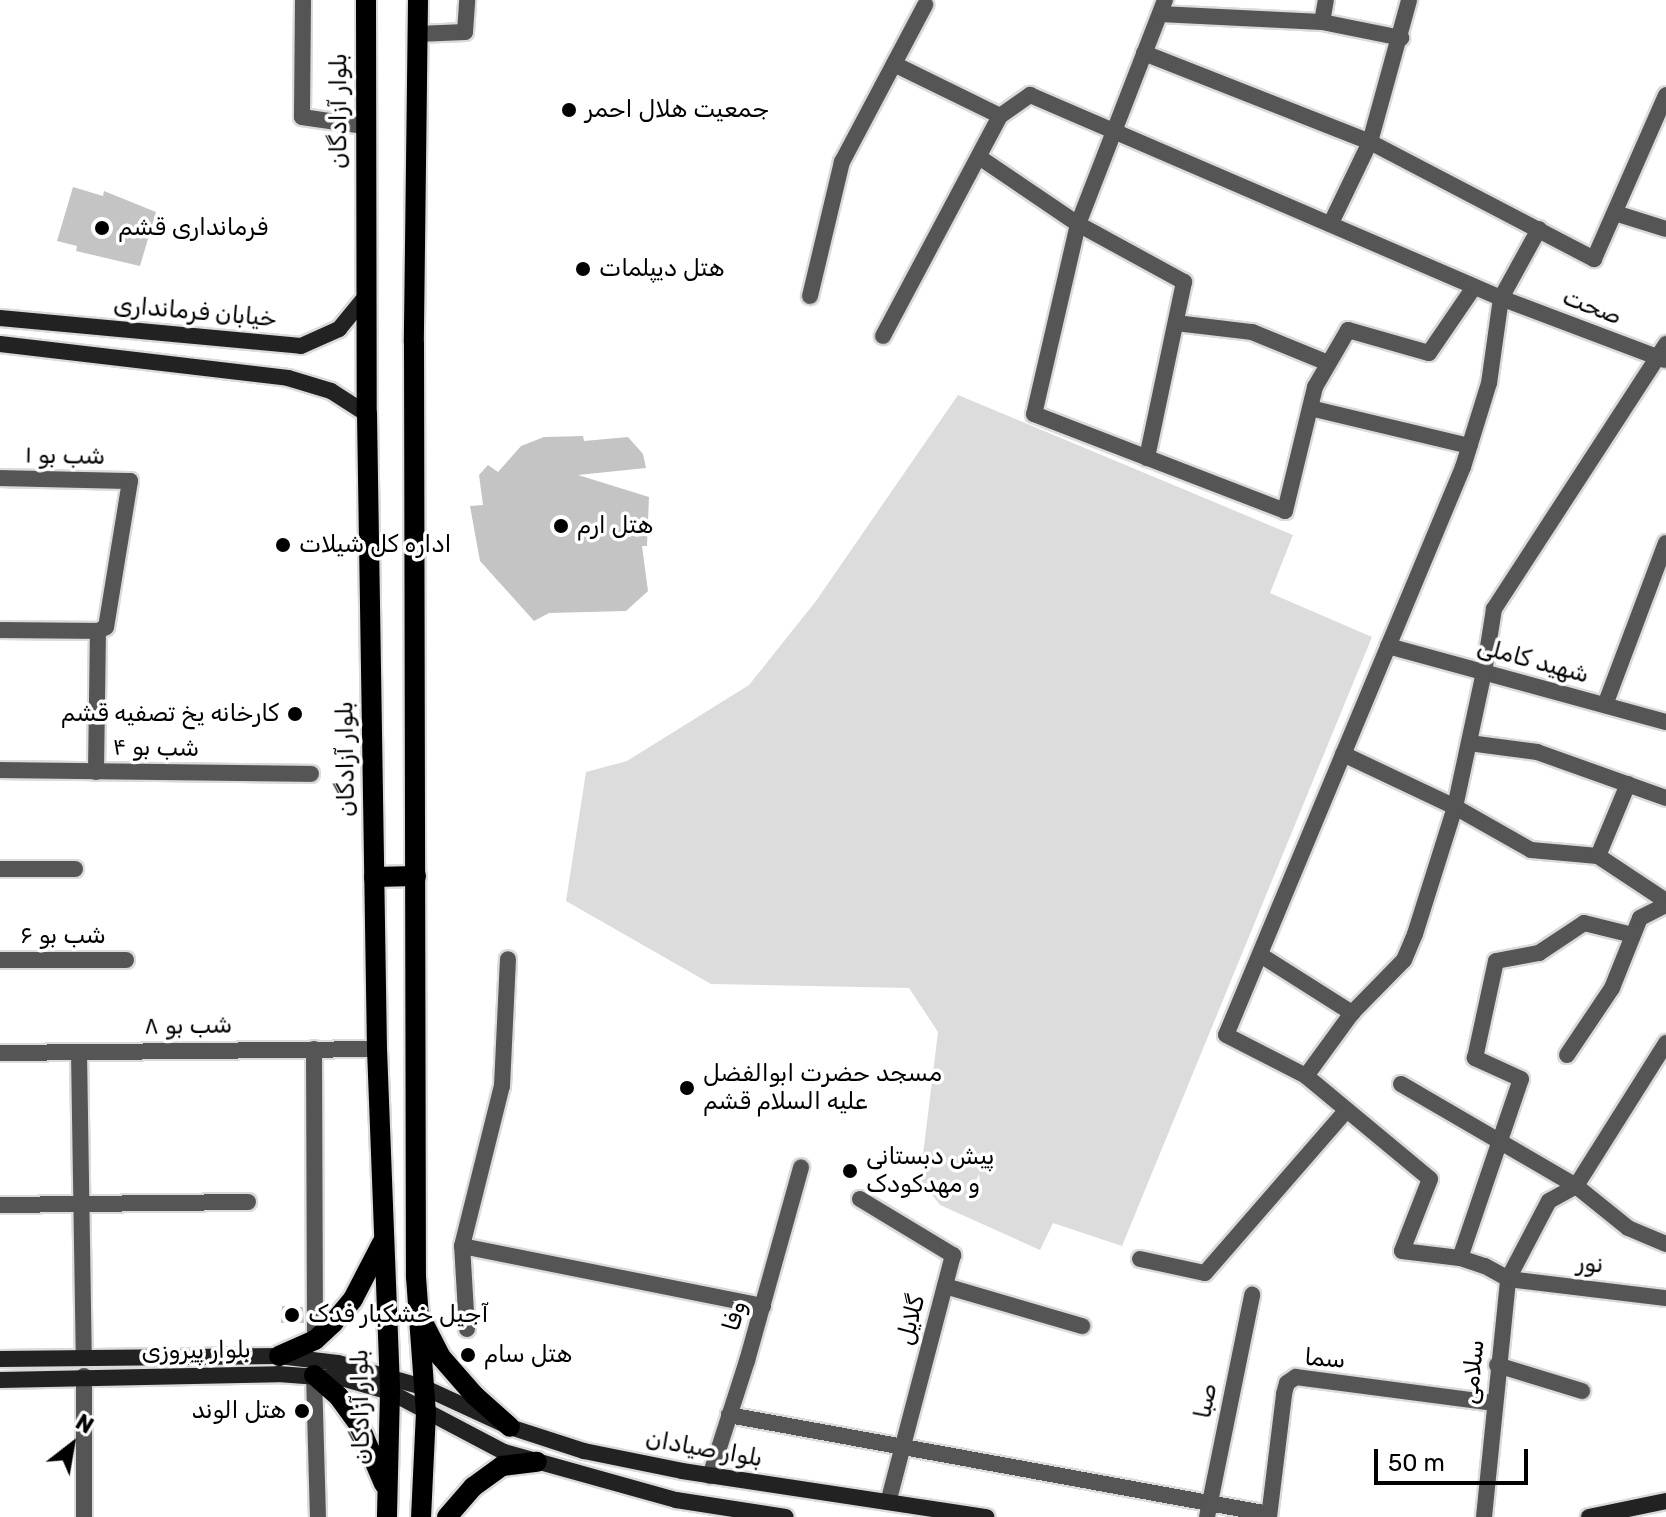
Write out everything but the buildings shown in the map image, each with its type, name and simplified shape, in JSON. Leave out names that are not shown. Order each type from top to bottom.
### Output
[{"type":"main road","name":"بلوار آزادگان","points":[[366,0],[364,126],[374,877],[382,1243],[390,1384],[387,1517]]},
{"type":"main road","points":[[418,0],[416,876],[419,1314],[426,1412],[421,1517]]},
{"type":"main road","name":"خیابان فرمانداری","points":[[0,318],[301,346],[339,329],[366,296]]},
{"type":"main road","points":[[0,344],[288,378],[331,391],[367,414]]},
{"type":"main road","points":[[374,877],[416,876]]},
{"type":"main road","points":[[279,1356],[315,1340],[353,1299],[382,1243]]},
{"type":"main road","points":[[419,1314],[440,1356],[474,1395],[510,1427]]},
{"type":"main road","name":"بلوار پیروزی","points":[[0,1359],[279,1356],[338,1363],[390,1384]]},
{"type":"main road","points":[[314,1375],[339,1397],[359,1425],[387,1492]]},
{"type":"main road","name":"بلوار پیروزی","points":[[0,1380],[84,1376],[314,1375],[390,1384]]},
{"type":"main road","points":[[390,1384],[426,1412],[504,1452],[676,1500],[786,1517]]},
{"type":"main road","name":"بلوار صیادان","points":[[390,1384],[423,1387],[510,1427],[584,1451],[710,1476],[987,1517]]},
{"type":"main road","points":[[447,1517],[473,1487],[502,1466],[537,1462]]},
{"type":"main road","points":[[676,1500],[682,1471]]},
{"type":"main road","points":[[1589,1517],[1666,1501]]},
{"type":"street","points":[[303,0],[302,117],[364,126]]},
{"type":"street","points":[[418,34],[465,32],[467,0]]},
{"type":"street","points":[[1322,22],[1326,0]]},
{"type":"street","points":[[1331,223],[1370,142],[1409,0]]},
{"type":"street","points":[[810,296],[842,162],[925,5]]},
{"type":"street","points":[[1401,38],[1322,22],[1163,7],[1078,224],[1034,414],[1285,511],[1315,387],[1348,330],[1429,353],[1474,287]]},
{"type":"street","points":[[1144,53],[1370,142],[1594,259],[1607,223],[1615,213],[1666,95]]},
{"type":"street","points":[[883,336],[1000,116],[894,64]]},
{"type":"street","name":"صحت","points":[[1000,116],[1030,95],[1115,129],[1474,287],[1663,354]]},
{"type":"street","points":[[979,157],[1078,224],[1184,282],[1147,458]]},
{"type":"street","points":[[1615,213],[1666,229]]},
{"type":"street","points":[[1140,1259],[1205,1273],[1346,1111],[1306,1076],[1226,1035],[1262,956],[1470,446],[1489,383],[1501,298],[1539,229]]},
{"type":"street","points":[[1176,323],[1252,332],[1328,363]]},
{"type":"street","points":[[1306,1076],[1352,1013],[1404,960],[1455,807],[1494,609],[1663,354]]},
{"type":"street","points":[[1310,408],[1470,446]]},
{"type":"street","name":"شب بو ۱","points":[[0,478],[130,481],[109,616],[106,627],[98,631]]},
{"type":"street","points":[[1605,705],[1666,543]]},
{"type":"street","points":[[0,630],[98,631],[96,772]]},
{"type":"street","name":"شهید کاملی","points":[[1388,646],[1666,722]]},
{"type":"street","points":[[1469,743],[1537,752],[1666,798]]},
{"type":"street","points":[[1343,754],[1455,807],[1531,850],[1598,856],[1666,903],[1640,918],[1612,988],[1567,1055]]},
{"type":"street","name":"شب بو ۴","points":[[0,770],[311,774]]},
{"type":"street","points":[[1598,856],[1628,784]]},
{"type":"street","points":[[0,869],[75,869]]},
{"type":"street","points":[[1460,1258],[1521,1079],[1475,1058],[1496,961],[1539,953],[1584,923],[1633,935]]},
{"type":"street","points":[[1262,956],[1352,1013]]},
{"type":"street","points":[[467,1329],[462,1246],[502,1086],[508,959]]},
{"type":"street","name":"شب بو ۶","points":[[0,960],[126,960]]},
{"type":"street","points":[[1508,1279],[1549,1201],[1576,1186],[1661,1065],[1666,1043]]},
{"type":"street","points":[[314,1049],[315,1340]]},
{"type":"street","name":"شب بو ۸","points":[[0,1053],[377,1049]]},
{"type":"street","points":[[79,1052],[84,1358]]},
{"type":"street","points":[[1401,1084],[1576,1186],[1628,1228],[1666,1244]]},
{"type":"street","name":"نور","points":[[1346,1111],[1430,1179],[1402,1251],[1460,1258],[1485,1266],[1508,1279],[1664,1293]]},
{"type":"street","name":"وفا","points":[[710,1476],[763,1306],[801,1167]]},
{"type":"street","name":"گلایل","points":[[860,1199],[953,1255],[888,1502]]},
{"type":"street","points":[[0,1205],[248,1202]]},
{"type":"street","points":[[462,1246],[763,1306]]},
{"type":"street","name":"سلامی","points":[[1484,1517],[1508,1279]]},
{"type":"street","points":[[945,1286],[1082,1326]]},
{"type":"street","name":"صبا","points":[[1209,1510],[1252,1295]]},
{"type":"street","points":[[1497,1365],[1582,1391]]},
{"type":"street","points":[[314,1375],[318,1517]]},
{"type":"street","points":[[84,1376],[84,1517]]},
{"type":"street","name":"سما","points":[[1269,1516],[1284,1394],[1287,1383],[1296,1377],[1494,1403]]},
{"type":"street","points":[[729,1415],[1209,1510],[1269,1516]]},
{"type":"shaded area","points":[[958,395],[1293,535],[1270,593],[1372,637],[1122,1246],[1053,1223],[1040,1250],[940,1205],[920,1179],[938,1032],[909,988],[711,984],[566,901],[586,772],[627,761],[749,685],[816,601]]},
{"type":"place","name":"جمعیت هلال احمر","points":[[569,110]]},
{"type":"place","name":"فرمانداری قشم","points":[[102,228]]},
{"type":"place","name":"هتل دیپلمات","points":[[583,269]]},
{"type":"place","name":"هتل ارم","points":[[561,526]]},
{"type":"place","name":"اداره کل شیلات","points":[[283,545]]},
{"type":"place","name":"کارخانه یخ تصفیه قشم","points":[[295,714]]},
{"type":"place","name":"مسجد حضرت ابوالفضل علیه السلام قشم","points":[[687,1088]]},
{"type":"place","name":"پیش دبستانی و مهدکودک","points":[[850,1171]]},
{"type":"place","name":"آجیل خشکبار فدک","points":[[292,1315]]},
{"type":"place","name":"هتل سام","points":[[468,1355]]},
{"type":"place","name":"هتل الوند","points":[[302,1411]]}]
